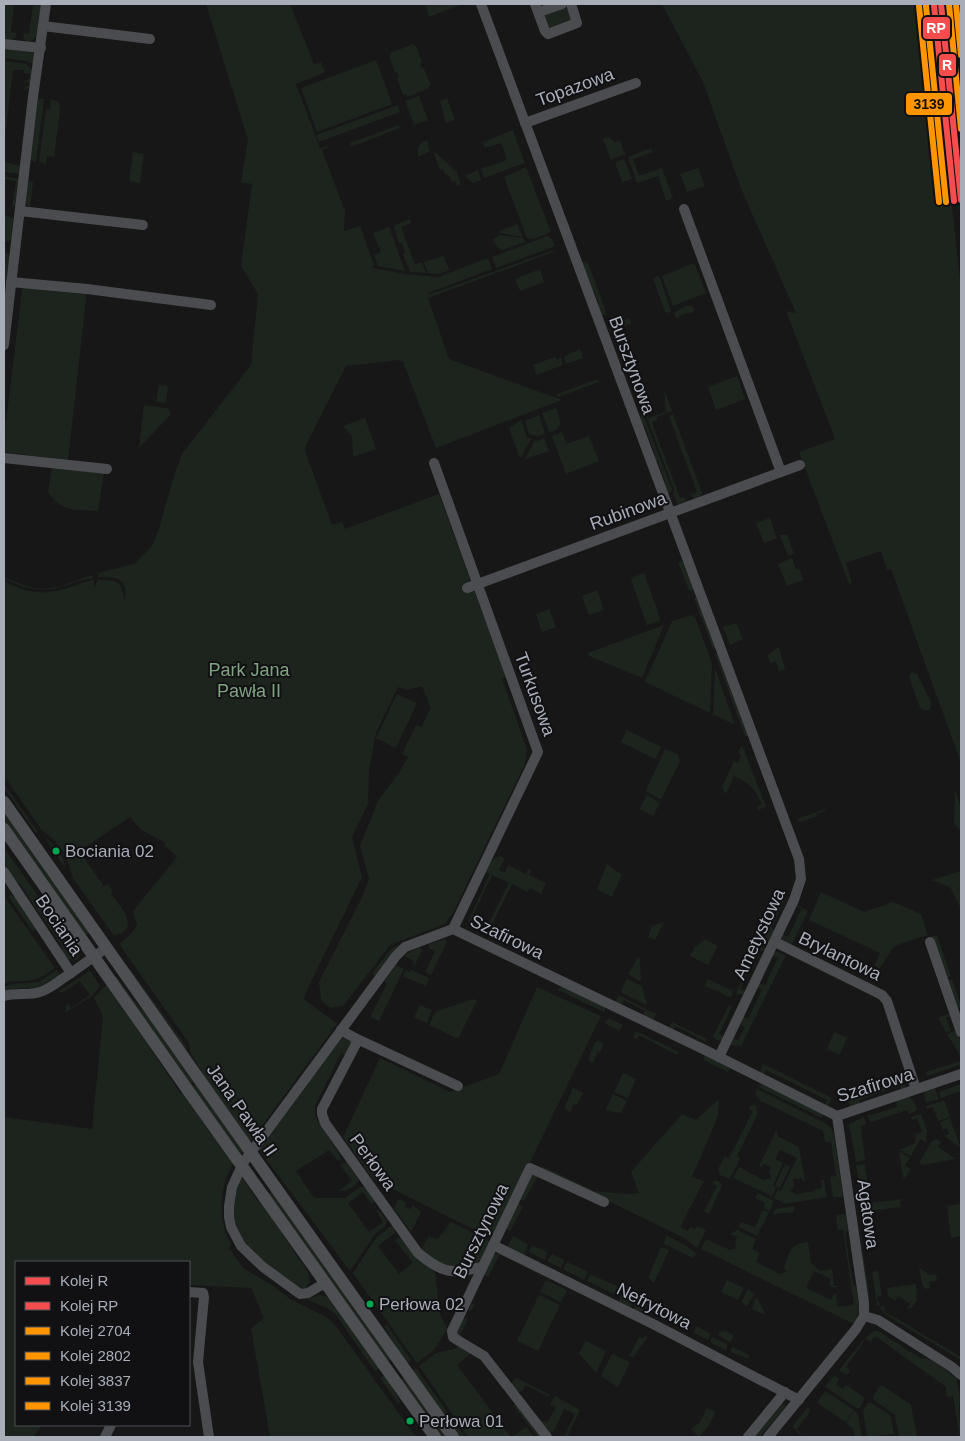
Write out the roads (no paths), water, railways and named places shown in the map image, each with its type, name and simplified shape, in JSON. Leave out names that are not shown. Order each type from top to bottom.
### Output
[{"type":"main road","name":"Jana Pawła II","points":[[4,802],[453,1437]]},
{"type":"main road","name":"Jana Pawła II","points":[[4,829],[187,1090],[435,1437]]},
{"type":"street","points":[[4,346],[5,323],[46,4]]},
{"type":"street","name":"Bursztynowa","points":[[481,4],[753,737]]},
{"type":"street","points":[[562,4],[537,8],[545,31],[548,34],[577,23],[572,4]]},
{"type":"street","points":[[43,26],[150,39]]},
{"type":"street","points":[[4,44],[41,48]]},
{"type":"street","name":"Topazowa","points":[[525,123],[636,83]]},
{"type":"street","points":[[684,209],[781,472]]},
{"type":"street","points":[[20,211],[143,224]]},
{"type":"street","points":[[4,248],[15,249]]},
{"type":"street","points":[[11,282],[87,289],[211,305]]},
{"type":"street","points":[[4,458],[107,469]]},
{"type":"street","name":"Turkusowa","points":[[434,463],[538,752],[453,929]]},
{"type":"street","name":"Rubinowa","points":[[467,588],[800,465]]},
{"type":"street","name":"Ametystowa","points":[[719,1056],[775,942],[794,900],[801,879],[799,859],[753,737]]},
{"type":"street","name":"Bociania","points":[[4,872],[71,973],[106,948]]},
{"type":"street","name":"Szafirowa","points":[[325,1283],[308,1293],[300,1294],[251,1256],[236,1237],[231,1227],[229,1206],[232,1187],[243,1163],[396,956],[405,947],[453,929],[719,1056],[837,1116],[961,1074]]},
{"type":"street","name":"Brylantowa","points":[[775,942],[882,995],[887,1001],[916,1089]]},
{"type":"street","points":[[930,942],[961,1032]]},
{"type":"street","points":[[4,996],[39,993],[71,973]]},
{"type":"street","points":[[341,1030],[458,1086]]},
{"type":"street","name":"Perłowa","points":[[355,1038],[356,1044],[350,1057],[322,1109],[323,1119],[418,1253],[437,1268],[456,1273],[482,1267]]},
{"type":"street","name":"Agatowa","points":[[837,1116],[864,1303],[864,1316]]},
{"type":"street","name":"Bursztynowa","points":[[547,1437],[484,1356],[453,1336],[452,1331],[530,1168],[604,1202]]},
{"type":"street","name":"Nefrytowa","points":[[493,1246],[655,1324],[799,1400]]},
{"type":"street","points":[[190,1292],[203,1293],[204,1297],[194,1344],[209,1437]]},
{"type":"street","points":[[768,1437],[856,1329],[864,1316],[881,1322],[952,1367],[961,1375]]},
{"type":"street","points":[[748,1437],[785,1392]]},
{"type":"rail line","name":"R","points":[[941,4],[961,200]]},
{"type":"rail line","name":"2704","points":[[949,4],[961,129]]},
{"type":"rail line","name":"3837","points":[[956,4],[961,55]]},
{"type":"rail line","name":"RP","points":[[934,5],[954,201]]},
{"type":"rail line","name":"3139","points":[[919,6],[939,202]]},
{"type":"rail line","name":"2802","points":[[926,6],[946,202]]},
{"type":"place","name":"Bociania 02","points":[[56,851]]},
{"type":"place","name":"Perłowa 02","points":[[370,1304]]},
{"type":"place","name":"Perłowa 01","points":[[410,1421]]},
{"type":"park label","name":"Park Jana Pawła II","points":[[249,680]]}]
